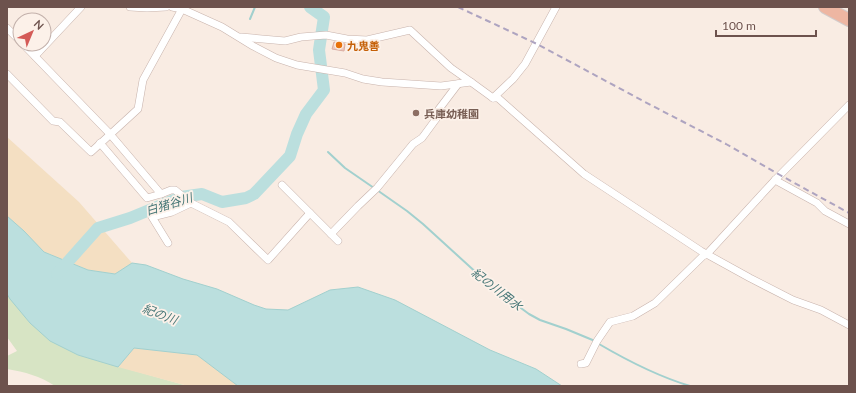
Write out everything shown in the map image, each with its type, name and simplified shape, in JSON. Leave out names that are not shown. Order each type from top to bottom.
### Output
[{"type":"highway","points":[[825,7],[849,20]]},
{"type":"street","points":[[34,56],[81,7]]},
{"type":"street","points":[[130,7],[166,7]]},
{"type":"street","points":[[172,7],[182,9],[222,26],[253,46],[276,58],[297,65],[382,82],[427,86],[441,86],[471,82]]},
{"type":"street","points":[[493,98],[513,79],[525,64],[556,7]]},
{"type":"street","points":[[7,74],[53,121],[60,122],[91,152],[138,109],[143,80],[182,9]]},
{"type":"street","points":[[240,37],[285,41],[301,37],[321,35],[367,40],[410,30],[451,68],[493,98],[498,98],[584,174],[707,254],[793,300],[821,310],[849,325]]},
{"type":"street","points":[[30,52],[110,134],[161,194]]},
{"type":"street","points":[[331,234],[375,189],[413,144],[422,138],[436,119],[439,109],[458,84]]},
{"type":"street","points":[[581,364],[586,363],[596,342],[610,322],[633,316],[655,303],[703,256],[707,254],[775,180],[849,105]]},
{"type":"street","points":[[100,143],[148,198],[171,190],[176,190],[186,199],[229,222],[268,260],[310,213]]},
{"type":"street","points":[[775,180],[817,203],[825,211],[849,224]]},
{"type":"street","points":[[282,185],[338,241]]},
{"type":"street","points":[[168,243],[152,217],[172,212],[186,199]]},
{"type":"green space","points":[[7,294],[30,323],[78,355],[188,386],[55,386],[32,375],[7,369],[7,356],[17,351],[7,337]]},
{"type":"sand","points":[[7,137],[79,202],[132,263],[115,274],[88,270],[44,252],[7,216]]},
{"type":"sand","points":[[134,348],[197,355],[238,386],[188,386],[118,367]]},
{"type":"water","name":"紀の川","points":[[7,216],[44,252],[88,270],[115,274],[132,263],[146,265],[183,279],[217,289],[266,309],[288,310],[330,290],[358,287],[395,300],[490,350],[536,369],[562,386],[238,386],[197,355],[134,348],[118,367],[78,355],[50,341],[30,323],[7,294]]},
{"type":"building","name":"九鬼善","points":[[334,42],[345,44],[344,51],[332,49]]},
{"type":"waterway","name":"紀の川用水","points":[[250,19],[255,7]]},
{"type":"waterway","name":"白猪谷川","points":[[57,274],[98,228],[130,218],[181,197],[202,194],[222,202],[246,198],[254,194],[290,156],[297,134],[306,114],[324,90],[319,50],[324,17],[310,7]]},
{"type":"waterway","name":"紀の川用水","points":[[328,152],[345,168],[374,188]]},
{"type":"waterway","name":"紀の川用水","points":[[377,190],[423,224],[491,286],[529,314],[540,320],[595,341]]},
{"type":"waterway","name":"紀の川用水","points":[[599,344],[643,368],[690,386]]},
{"type":"railway","points":[[458,7],[537,44],[726,144],[849,213]]},
{"type":"place","name":"九鬼善","points":[[339,45]]},
{"type":"place","name":"兵庫幼稚園","points":[[416,113]]}]
